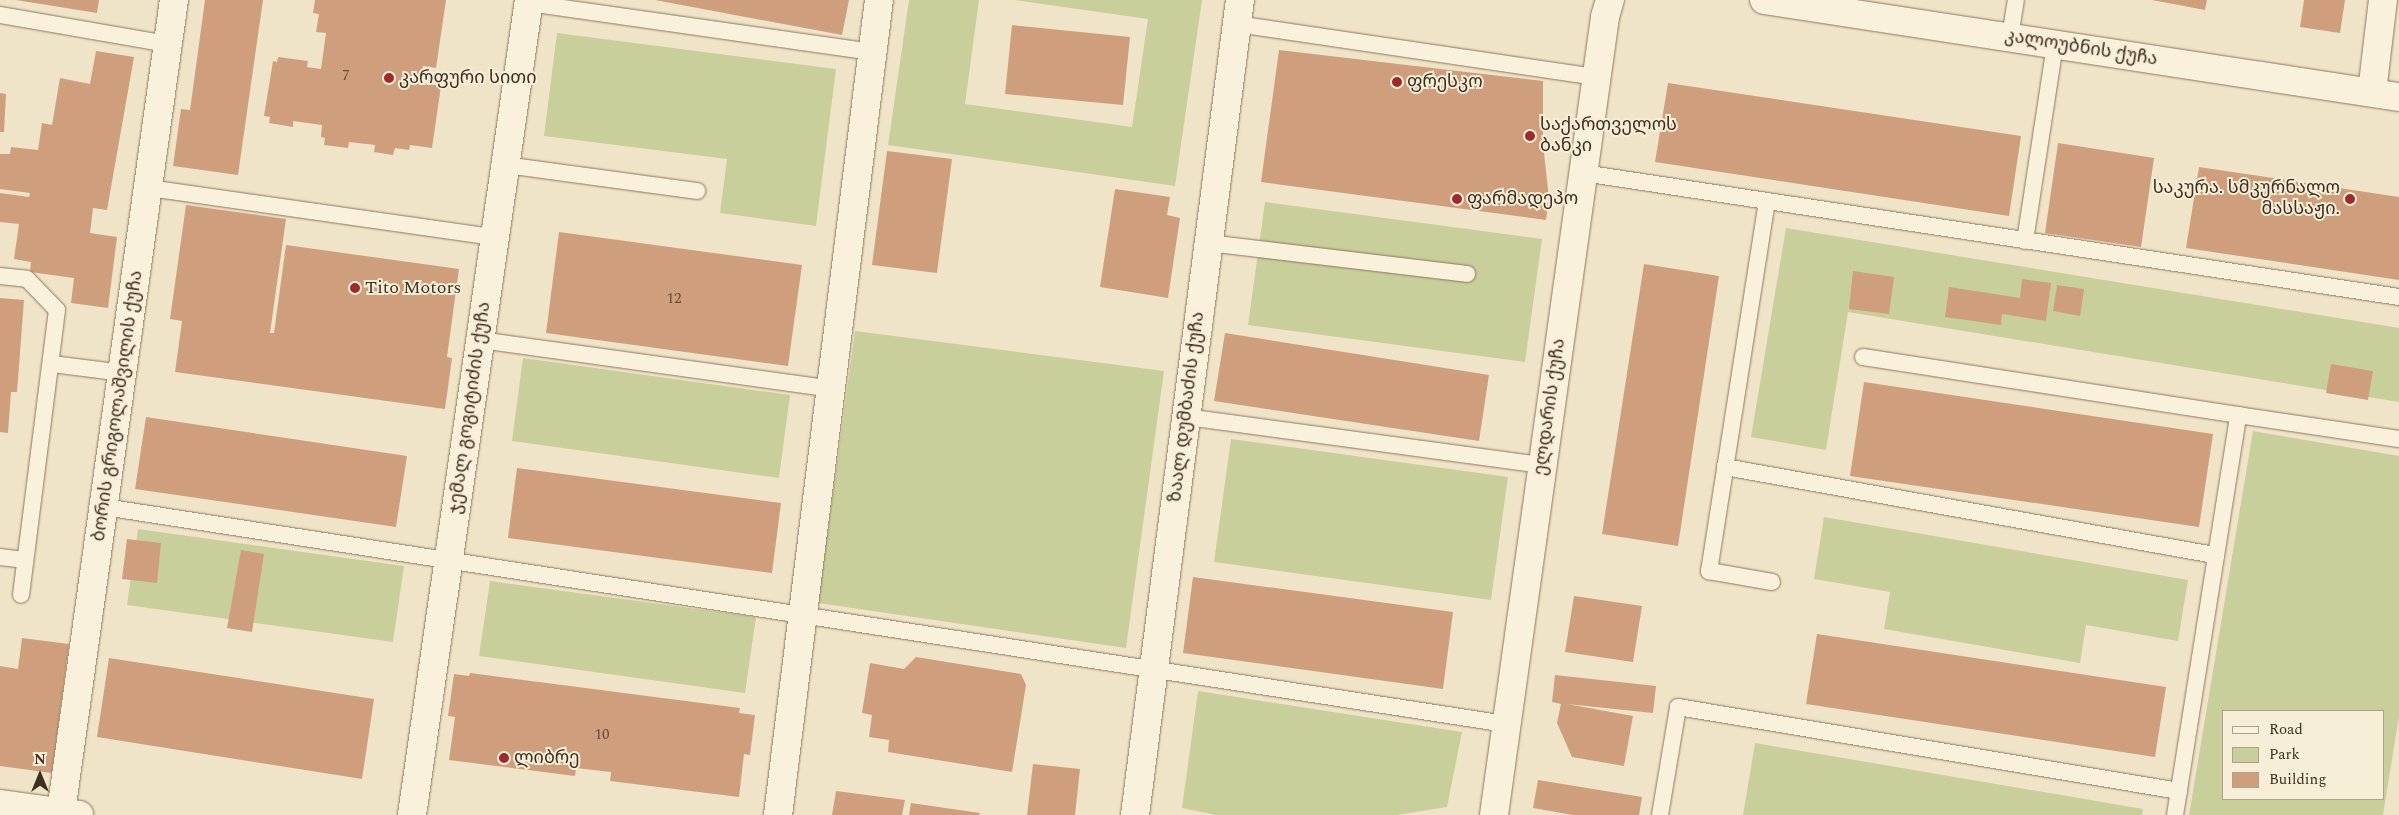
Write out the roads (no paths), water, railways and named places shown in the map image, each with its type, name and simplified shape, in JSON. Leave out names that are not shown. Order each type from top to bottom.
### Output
[{"type":"street","name":"ბორის გრიგოლაშვილის ქუჩა","points":[[70,814],[104,507],[174,0]]},
{"type":"street","points":[[778,815],[879,0]]},
{"type":"street","name":"ელდარის ქუჩა","points":[[1494,815],[1605,16],[1610,0]]},
{"type":"street","name":"კალოუბნის ქუჩა","points":[[1764,0],[2399,96]]},
{"type":"street","points":[[2372,92],[2383,0]]},
{"type":"street","name":"ჯემალ გოგიტიძის ქუჩა","points":[[412,815],[529,2]]},
{"type":"street","name":"ზაალ დუმბაძის ქუჩა","points":[[1135,815],[1238,12]]},
{"type":"street","points":[[0,804],[32,812],[70,814]]},
{"type":"lane","points":[[2010,37],[2016,0]]},
{"type":"lane","points":[[529,2],[872,52]]},
{"type":"lane","points":[[1238,12],[1597,77]]},
{"type":"lane","points":[[0,15],[168,44]]},
{"type":"lane","points":[[2025,241],[2055,44]]},
{"type":"lane","points":[[505,165],[697,191]]},
{"type":"lane","points":[[1583,173],[2399,297]]},
{"type":"lane","points":[[149,188],[495,237]]},
{"type":"lane","points":[[1767,201],[1709,572],[1772,582]]},
{"type":"lane","points":[[1208,242],[1467,274]]},
{"type":"lane","points":[[0,276],[27,279],[57,310],[52,364],[24,560],[21,595]]},
{"type":"lane","points":[[480,340],[831,389]]},
{"type":"lane","points":[[1863,357],[2399,440]]},
{"type":"lane","points":[[52,364],[123,373]]},
{"type":"lane","points":[[2175,815],[2238,415]]},
{"type":"lane","points":[[1186,417],[1542,465]]},
{"type":"lane","points":[[1725,467],[2216,555]]},
{"type":"lane","points":[[104,507],[1506,724]]},
{"type":"lane","points":[[0,557],[24,560]]},
{"type":"lane","points":[[1660,815],[1678,708],[2179,791]]},
{"type":"place","name":"კარფური სითი","points":[[389,78]]},
{"type":"place","name":"ფრესკო","points":[[1397,82]]},
{"type":"place","name":"საქართველოს ბანკი","points":[[1530,136]]},
{"type":"place","name":"ფარმადეპო","points":[[1457,199]]},
{"type":"place","name":"საკურა. სმკურნალო მასსაჟი.","points":[[2350,199]]},
{"type":"place","name":"Tito Motors","points":[[355,288]]},
{"type":"place","name":"ლიბრე","points":[[504,758]]}]
